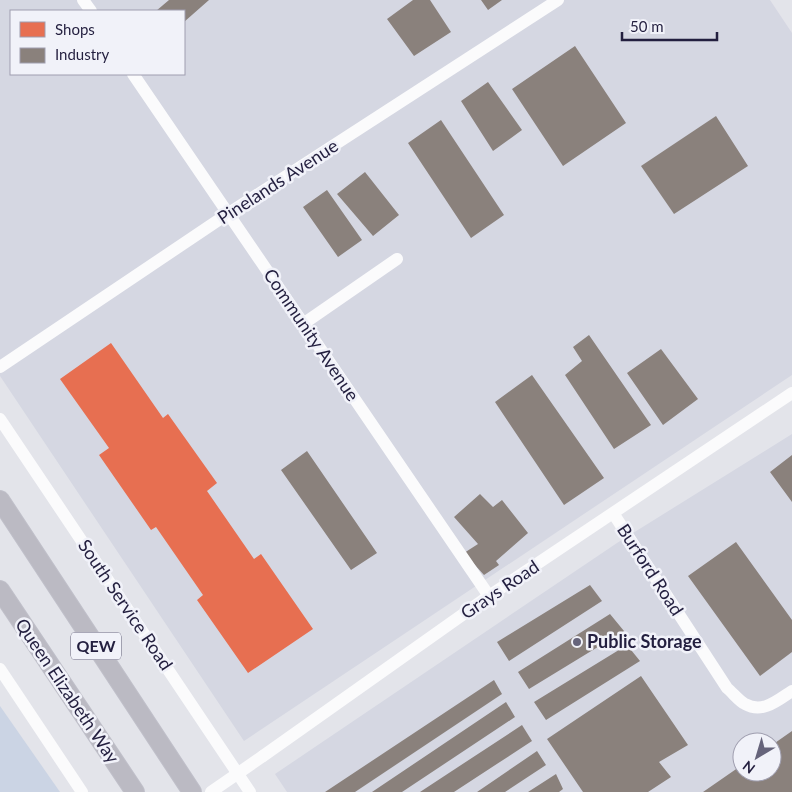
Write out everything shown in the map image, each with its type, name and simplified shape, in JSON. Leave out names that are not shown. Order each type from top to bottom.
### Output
[{"type":"highway","name":"QEW","points":[[0,500],[192,792]]},
{"type":"highway","name":"Queen Elizabeth Way","points":[[0,590],[135,792]]},
{"type":"street","name":"Pinelands Avenue","points":[[0,367],[229,214],[558,0]]},
{"type":"street","name":"Community Avenue","points":[[134,75],[489,596]]},
{"type":"street","points":[[303,324],[397,259]]},
{"type":"street","name":"Grays Road","points":[[211,792],[489,596],[792,393]]},
{"type":"street","name":"South Service Road","points":[[0,419],[250,792]]},
{"type":"street","name":"Burford Road","points":[[613,513],[727,688],[744,704],[755,708],[767,707],[792,691]]},
{"type":"street","points":[[0,669],[82,792]]},
{"type":"shaded area","points":[[0,0],[770,0],[792,33],[792,375],[244,741],[0,376]]},
{"type":"shaded area","name":"Public Storage","points":[[792,434],[792,792],[287,792],[275,774],[617,543]]},
{"type":"shaded area","points":[[0,706],[60,792],[0,792]]},
{"type":"building: Shops","points":[[111,343],[163,418],[168,414],[217,483],[207,491],[254,559],[261,554],[313,629],[248,673],[197,600],[203,595],[156,527],[151,530],[99,455],[109,448],[60,379]]},
{"type":"building: Industry","points":[[169,0],[209,0],[185,21],[185,10],[157,10]]},
{"type":"building: Industry","points":[[413,0],[430,0],[451,32],[414,56],[387,19]]},
{"type":"building: Industry","points":[[481,0],[502,0],[488,10]]},
{"type":"building: Industry","points":[[575,46],[626,123],[563,166],[512,89]]},
{"type":"building: Industry","points":[[488,82],[522,130],[493,151],[461,101]]},
{"type":"building: Industry","points":[[716,116],[748,166],[674,214],[641,166]]},
{"type":"building: Industry","points":[[441,120],[504,215],[471,238],[408,143]]},
{"type":"building: Industry","points":[[365,172],[399,215],[373,236],[337,194]]},
{"type":"building: Industry","points":[[327,190],[362,240],[338,257],[303,207]]},
{"type":"building: Industry","points":[[589,335],[651,425],[614,449],[565,375],[582,361],[573,347]]},
{"type":"building: Industry","points":[[661,349],[698,399],[663,425],[627,373]]},
{"type":"building: Industry","points":[[532,375],[604,478],[564,505],[495,402]]},
{"type":"building: Industry","points":[[307,451],[377,553],[351,570],[281,470]]},
{"type":"building: Industry","points":[[792,455],[792,502],[770,472]]},
{"type":"building: Industry","points":[[480,494],[493,507],[502,500],[528,533],[496,561],[499,565],[484,575],[464,553],[478,544],[454,517]]},
{"type":"building: Industry","points":[[736,542],[792,620],[792,652],[760,676],[688,576]]},
{"type":"building: Industry","points":[[590,585],[602,601],[509,661],[497,642]]},
{"type":"building: Industry","points":[[610,614],[624,631],[529,689],[518,672]]},
{"type":"building: Industry","points":[[627,645],[640,661],[546,720],[534,702]]},
{"type":"building: Industry","points":[[641,676],[688,745],[659,762],[671,777],[648,792],[583,792],[547,739]]},
{"type":"building: Industry","points":[[494,680],[502,694],[355,792],[325,792]]},
{"type":"building: Industry","points":[[506,702],[515,717],[402,792],[372,792]]},
{"type":"building: Industry","points":[[522,725],[532,741],[454,792],[420,792]]},
{"type":"building: Industry","points":[[792,731],[792,792],[703,792],[732,772],[732,782],[782,782],[782,738]]},
{"type":"building: Industry","points":[[537,751],[546,765],[505,792],[477,792]]},
{"type":"building: Industry","points":[[556,774],[563,789],[559,792],[528,792]]},
{"type":"place","name":"Public Storage","points":[[577,642]]}]
